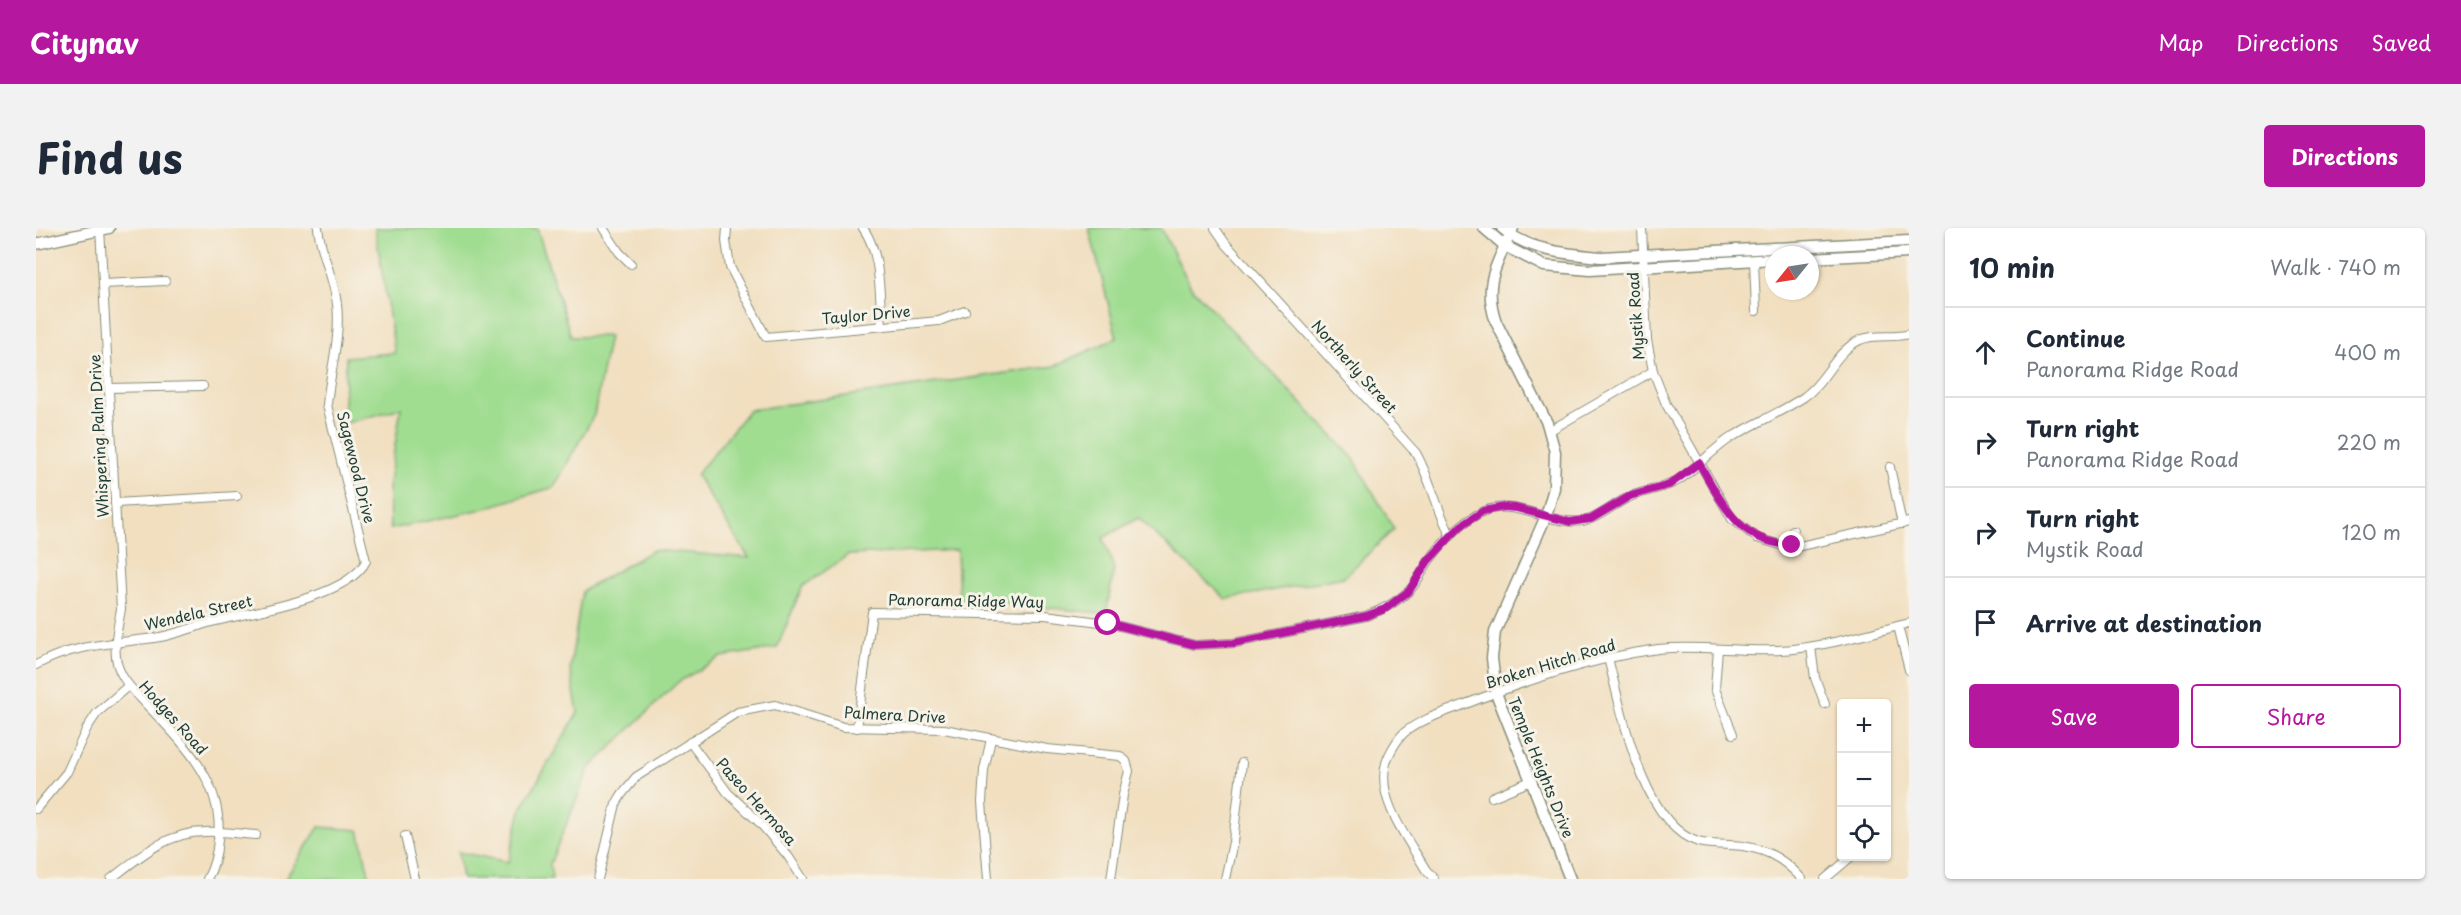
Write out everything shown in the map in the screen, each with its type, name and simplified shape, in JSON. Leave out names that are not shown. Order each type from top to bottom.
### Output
[{"type":"street","name":"Sagewood Drive","points":[[318,228],[337,303],[338,338],[327,405],[366,561],[362,570]]},
{"type":"street","points":[[603,228],[619,252],[631,264]]},
{"type":"street","name":"Taylor Drive","points":[[727,228],[726,241],[730,267],[766,337],[939,321],[965,311]]},
{"type":"street","points":[[863,228],[872,244],[876,259],[882,326]]},
{"type":"street","name":"Northerly Street","points":[[1215,228],[1226,244],[1416,453],[1427,472],[1438,513],[1451,536]]},
{"type":"street","points":[[1484,228],[1505,246],[1544,266],[1590,270],[1765,259]]},
{"type":"street","name":"Mystik Road","points":[[1642,228],[1647,340],[1653,371],[1666,404],[1732,519],[1757,538],[1800,546],[1906,523]]},
{"type":"street","points":[[36,244],[103,229]]},
{"type":"street","name":"Whispering Palm Drive","points":[[103,229],[103,284],[121,609],[115,642]]},
{"type":"street","points":[[1508,230],[1557,253],[1601,257],[1909,241]]},
{"type":"street","name":"Temple Heights Drive","points":[[1508,230],[1505,246],[1492,276],[1490,306],[1550,431],[1555,452],[1554,488],[1546,516],[1495,632],[1492,658],[1496,693],[1570,879]]},
{"type":"street","points":[[1819,258],[1909,253]]},
{"type":"street","points":[[1754,260],[1756,311]]},
{"type":"street","points":[[103,284],[165,281]]},
{"type":"street","points":[[1451,536],[1483,511],[1504,507],[1516,508],[1570,522],[1591,519],[1630,496],[1669,485],[1730,439],[1803,397],[1822,382],[1838,356],[1851,345],[1874,336],[1909,334]]},
{"type":"street","points":[[1550,431],[1653,371]]},
{"type":"street","points":[[109,388],[203,386]]},
{"type":"street","points":[[1890,467],[1906,523]]},
{"type":"street","points":[[115,503],[237,496]]},
{"type":"street","points":[[1792,545],[1793,530]]},
{"type":"street","name":"Panorama Ridge Way","points":[[857,728],[872,612],[1045,615],[1108,623],[1195,645],[1234,643],[1366,616],[1385,609],[1409,591],[1428,561],[1451,536]]},
{"type":"street","name":"Wendela Street","points":[[36,665],[83,646],[161,637],[207,623],[265,610],[319,594],[362,570]]},
{"type":"street","name":"Broken Hitch Road","points":[[1434,879],[1426,870],[1390,807],[1385,784],[1388,756],[1403,733],[1424,720],[1496,693],[1608,658],[1659,649],[1754,650],[1810,646],[1909,623]]},
{"type":"street","points":[[1898,626],[1909,670]]},
{"type":"street","name":"Hodges Road","points":[[115,642],[118,665],[128,686],[201,766],[212,788],[218,813],[219,832],[216,856],[207,879]]},
{"type":"street","points":[[1810,646],[1815,678],[1825,704]]},
{"type":"street","points":[[1718,649],[1715,689],[1733,734]]},
{"type":"street","points":[[1608,658],[1635,757],[1667,822],[1682,835],[1698,842],[1760,848],[1780,858],[1802,879]]},
{"type":"street","points":[[36,809],[67,772],[87,728],[97,713],[128,686]]},
{"type":"street","name":"Palmera Drive","points":[[598,879],[616,804],[621,794],[636,777],[738,712],[775,705],[826,722],[857,728],[944,729],[1047,749],[1120,756],[1126,760],[1129,771],[1123,795],[1111,879]]},
{"type":"street","points":[[988,879],[982,802],[984,770],[991,739]]},
{"type":"street","name":"Paseo Hermosa","points":[[690,742],[728,793],[760,823],[788,856],[802,879]]},
{"type":"street","points":[[1225,879],[1233,842],[1242,763]]},
{"type":"street","points":[[1492,797],[1531,781]]},
{"type":"street","points":[[111,879],[147,850],[171,838],[202,831],[256,835]]},
{"type":"street","points":[[405,836],[415,879]]},
{"type":"street","points":[[1825,879],[1846,861]]},
{"type":"green space","points":[[375,228],[537,228],[571,337],[609,336],[594,415],[554,487],[478,510],[390,529],[389,483],[401,408],[343,424],[346,357],[395,353]]},
{"type":"green space","points":[[1089,228],[1161,228],[1191,287],[1354,459],[1394,529],[1344,577],[1226,599],[1138,518],[1103,538],[1114,569],[1106,614],[959,598],[957,550],[848,555],[802,587],[777,648],[721,657],[678,682],[589,769],[550,864],[552,879],[462,879],[458,852],[508,862],[522,807],[578,713],[570,669],[582,591],[653,550],[749,558],[696,475],[749,410],[1055,366],[1117,338]]},
{"type":"green space","points":[[319,827],[359,830],[370,879],[285,879]]},
{"type":"route","points":[[1108,623],[1195,645],[1234,643],[1366,616],[1385,609],[1409,591],[1418,581],[1428,561],[1451,536],[1483,511],[1504,507],[1570,522],[1591,519],[1630,496],[1669,485],[1699,463],[1732,519],[1757,538],[1792,545]]}]
